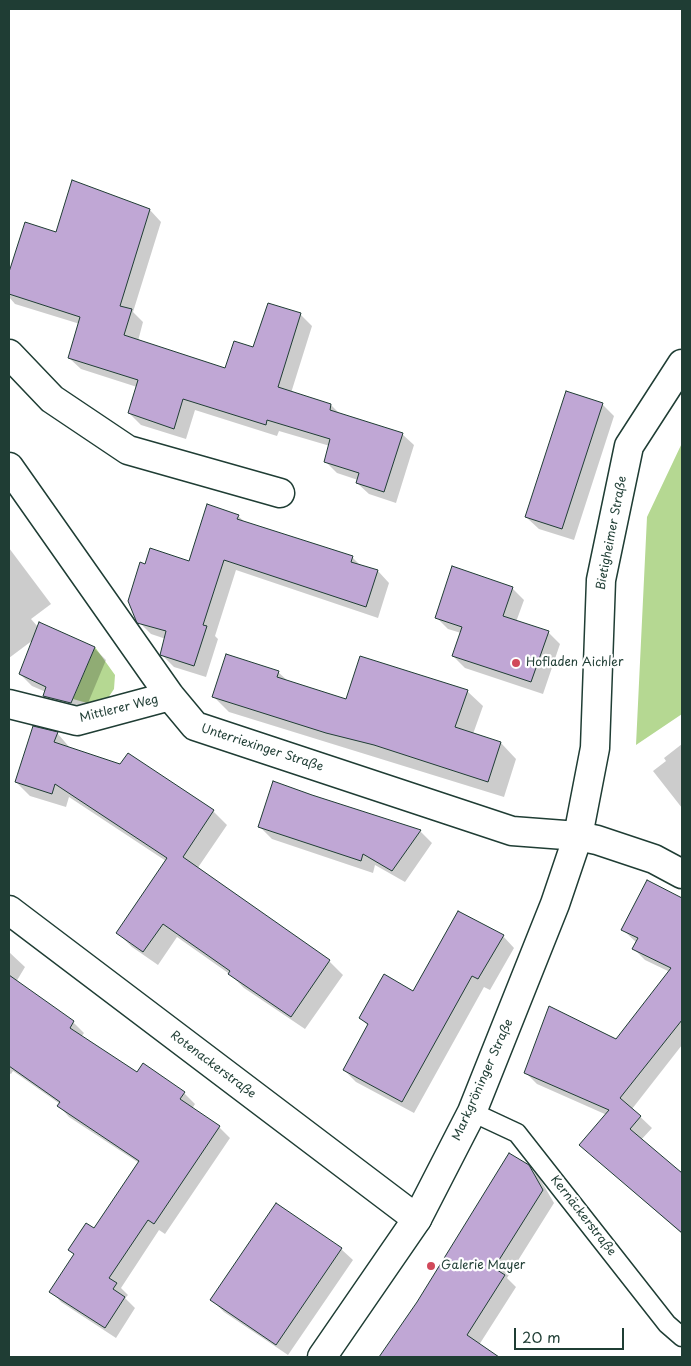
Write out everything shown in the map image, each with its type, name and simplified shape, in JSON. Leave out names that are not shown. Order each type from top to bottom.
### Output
[{"type":"street","points":[[9,354],[52,399],[128,450],[280,493]]},
{"type":"street","name":"Bietigheimer Straße","points":[[578,836],[595,748],[601,580],[629,446],[682,364]]},
{"type":"street","name":"Unterriexinger Straße","points":[[9,467],[170,696],[195,726],[512,831],[578,836],[654,859],[682,874]]},
{"type":"street","name":"Mittlerer Weg","points":[[9,704],[77,721],[170,696]]},
{"type":"street","name":"Markgröninger Straße","points":[[322,1357],[417,1219],[472,1112],[540,946],[578,836]]},
{"type":"street","name":"Rotenackerstraße","points":[[9,910],[417,1219]]},
{"type":"lane","name":"Kernäckerstraße","points":[[472,1112],[518,1133],[667,1324],[682,1337]]},
{"type":"green space","points":[[682,443],[682,714],[636,745],[647,517]]},
{"type":"green space","points":[[95,647],[115,675],[114,689],[108,698],[98,703],[87,703],[73,699]]},
{"type":"building","points":[[72,180],[150,209],[120,306],[132,309],[124,335],[225,368],[234,341],[253,347],[268,303],[301,313],[278,387],[331,404],[330,410],[403,433],[384,492],[356,483],[359,473],[324,462],[330,439],[267,420],[266,425],[183,399],[174,429],[128,413],[138,380],[68,358],[80,317],[9,294],[9,272],[25,222],[56,232]]},
{"type":"building","points":[[566,391],[603,403],[562,529],[525,517]]},
{"type":"building","points":[[207,504],[239,515],[237,519],[353,556],[351,562],[378,570],[366,607],[224,560],[203,625],[207,626],[194,666],[160,655],[166,631],[137,623],[128,601],[140,562],[145,564],[150,548],[189,561]]},
{"type":"building","points":[[452,566],[513,587],[503,616],[549,631],[531,682],[452,656],[462,627],[435,618]]},
{"type":"building","points":[[39,622],[95,647],[71,703],[43,696],[46,687],[19,674]]},
{"type":"building","points":[[226,654],[279,671],[277,677],[346,699],[360,656],[468,690],[455,727],[501,742],[488,782],[374,745],[326,733],[212,697]]},
{"type":"building","points":[[33,726],[58,732],[54,742],[120,764],[128,753],[214,810],[183,857],[330,960],[291,1017],[228,974],[230,971],[163,924],[143,952],[116,933],[167,858],[55,784],[52,794],[15,782]]},
{"type":"building","points":[[273,781],[421,830],[392,871],[363,854],[361,861],[258,827]]},
{"type":"building","points":[[647,880],[682,898],[682,1020],[620,1098],[641,1116],[630,1129],[682,1173],[682,1233],[579,1145],[609,1110],[524,1073],[549,1006],[616,1039],[671,968],[632,949],[638,938],[621,930]]},
{"type":"building","points":[[458,911],[504,935],[478,979],[472,976],[402,1102],[343,1070],[368,1024],[359,1018],[384,974],[413,991]]},
{"type":"building","points":[[9,975],[74,1021],[70,1028],[137,1072],[143,1063],[185,1092],[180,1099],[220,1126],[154,1224],[148,1220],[109,1278],[117,1283],[113,1289],[125,1297],[105,1328],[49,1292],[74,1254],[68,1250],[86,1223],[94,1228],[139,1161],[57,1106],[60,1102],[9,1066]]},
{"type":"building","points":[[509,1153],[529,1165],[543,1190],[494,1268],[505,1275],[467,1335],[499,1357],[379,1357],[417,1302]]},
{"type":"building","points":[[276,1203],[342,1248],[276,1345],[210,1300]]},
{"type":"place","name":"Hofladen Aichler","points":[[516,663]]},
{"type":"place","name":"Galerie Mayer","points":[[431,1266]]}]
